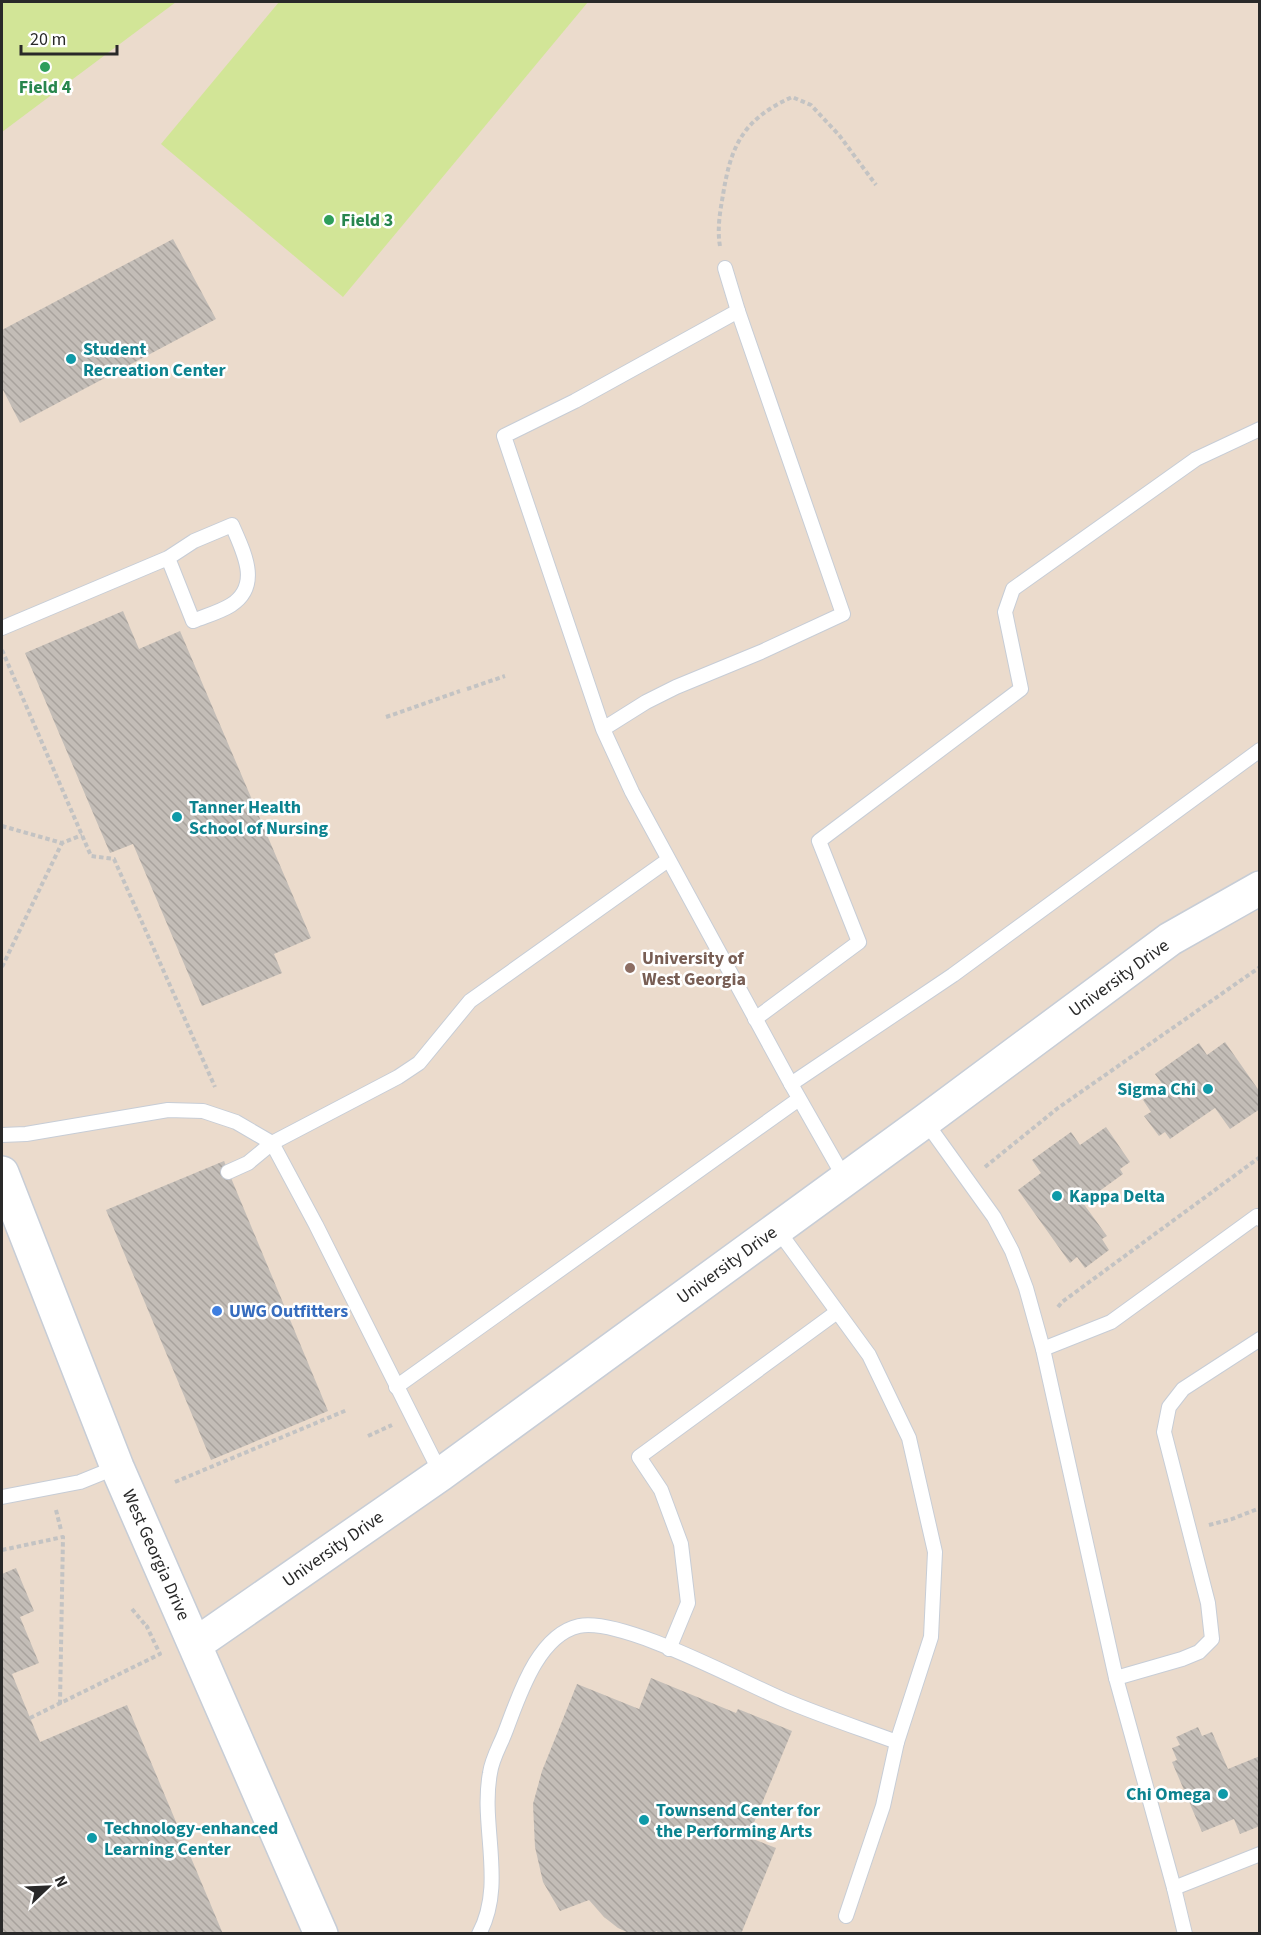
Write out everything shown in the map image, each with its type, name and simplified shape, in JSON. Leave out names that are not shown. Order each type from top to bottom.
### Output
[{"type":"street","name":"University Drive","points":[[196,1644],[441,1474],[1170,939],[1260,888]]},
{"type":"street","name":"West Georgia Drive","points":[[2,1173],[117,1467],[321,1934]]},
{"type":"lane","points":[[603,729],[646,702],[676,687],[761,652],[843,614],[725,268]]},
{"type":"lane","points":[[738,311],[575,401],[504,435],[603,729],[632,792],[845,1179]]},
{"type":"lane","points":[[755,1019],[859,942],[819,841],[1021,689],[1005,612],[1013,589],[1196,459],[1260,429]]},
{"type":"lane","points":[[2,628],[168,558],[194,540],[232,525],[248,565],[249,582],[242,595],[231,605],[193,621],[168,558]]},
{"type":"lane","points":[[791,1084],[953,975],[1260,750]]},
{"type":"lane","points":[[228,1172],[248,1163],[272,1143],[398,1077],[419,1063],[470,1001],[669,860]]},
{"type":"lane","points":[[396,1387],[799,1099]]},
{"type":"lane","points":[[2,1135],[26,1134],[168,1110],[203,1111],[236,1122],[272,1143],[316,1225],[441,1474]]},
{"type":"lane","points":[[925,1121],[994,1217],[1012,1251],[1026,1288],[1042,1349],[1116,1678],[1185,1934]]},
{"type":"lane","points":[[1042,1349],[1111,1322],[1257,1216],[1260,1219]]},
{"type":"lane","points":[[777,1229],[868,1355],[909,1438],[935,1552],[931,1637],[897,1742],[883,1806],[846,1916]]},
{"type":"lane","points":[[669,1649],[688,1603],[681,1544],[661,1490],[639,1457],[837,1312]]},
{"type":"lane","points":[[1116,1678],[1182,1659],[1199,1652],[1212,1639],[1209,1603],[1164,1432],[1169,1407],[1183,1389],[1260,1339]]},
{"type":"lane","points":[[2,1497],[80,1482],[117,1467]]},
{"type":"lane","points":[[479,1934],[486,1922],[492,1881],[486,1804],[490,1770],[527,1677],[544,1650],[560,1635],[576,1627],[594,1624],[616,1628],[785,1700],[897,1742]]},
{"type":"lane","points":[[1174,1888],[1260,1854]]},
{"type":"path","points":[[725,268],[718,237],[726,177],[734,147],[754,120],[777,104],[792,97],[811,105],[840,135],[876,185]]},
{"type":"path","points":[[2,650],[91,856],[114,859],[215,1087]]},
{"type":"path","points":[[467,689],[505,676]]},
{"type":"path","points":[[386,717],[460,692]]},
{"type":"path","points":[[2,826],[62,843],[82,835]]},
{"type":"path","points":[[2,967],[62,843]]},
{"type":"path","points":[[968,1181],[1058,1108],[1260,967]]},
{"type":"path","points":[[1059,1307],[1062,1302],[1260,1157]]},
{"type":"path","points":[[175,1482],[347,1410]]},
{"type":"path","points":[[1232,1520],[1260,1508]]},
{"type":"path","points":[[2,1550],[63,1537],[60,1704]]},
{"type":"path","points":[[30,1718],[160,1654],[147,1627],[132,1609]]},
{"type":"path","points":[[147,1627],[156,1621]]},
{"type":"shaded area","name":"University of West Georgia","points":[[2,2],[1259,2],[1259,1933],[2,1933]]},
{"type":"green space","name":"Field 4","points":[[2,2],[176,2],[2,132]]},
{"type":"green space","name":"Field 3","points":[[279,2],[588,2],[343,297],[161,144]]},
{"type":"building","name":"Student Recreation Center","points":[[173,239],[216,319],[20,423],[2,388],[2,330]]},
{"type":"building","name":"Tanner Health School of Nursing","points":[[123,611],[139,649],[180,631],[311,938],[274,954],[282,973],[202,1006],[133,844],[110,853],[25,653]]},
{"type":"building","name":"Sigma Chi","points":[[1225,1042],[1260,1092],[1260,1109],[1230,1129],[1215,1108],[1170,1139],[1165,1132],[1159,1136],[1144,1116],[1151,1112],[1143,1100],[1164,1086],[1155,1074],[1199,1043],[1207,1055]]},
{"type":"building","name":"Kappa Delta","points":[[1106,1127],[1130,1162],[1120,1169],[1123,1174],[1083,1203],[1107,1236],[1102,1239],[1109,1250],[1085,1268],[1077,1257],[1070,1263],[1018,1190],[1041,1173],[1032,1160],[1071,1132],[1080,1145]]},
{"type":"building","name":"UWG Outfitters","points":[[224,1161],[328,1411],[211,1460],[106,1210]]},
{"type":"building","name":"Technology-enhanced Learning Center","points":[[16,1568],[34,1611],[20,1617],[39,1663],[12,1674],[40,1742],[127,1705],[223,1934],[2,1934],[2,1574]]},
{"type":"building","name":"Townsend Center for the Performing Arts","points":[[651,1678],[736,1713],[738,1709],[792,1731],[748,1837],[776,1848],[741,1934],[662,1934],[656,1931],[655,1934],[631,1934],[618,1928],[604,1917],[589,1900],[560,1911],[543,1882],[535,1847],[533,1804],[542,1771],[577,1684],[639,1709]]},
{"type":"building","name":"Chi Omega","points":[[1198,1727],[1202,1736],[1212,1732],[1228,1769],[1260,1756],[1260,1826],[1240,1834],[1234,1819],[1202,1832],[1172,1762],[1177,1760],[1172,1748],[1180,1745],[1176,1737]]},
{"type":"place","name":"Field 4","points":[[45,67]]},
{"type":"place","name":"Field 3","points":[[329,220]]},
{"type":"place","name":"Student Recreation Center","points":[[71,359]]},
{"type":"place","name":"Tanner Health School of Nursing","points":[[177,817]]},
{"type":"place","name":"University of West Georgia","points":[[630,968]]},
{"type":"place","name":"Sigma Chi","points":[[1208,1089]]},
{"type":"place","name":"Kappa Delta","points":[[1057,1196]]},
{"type":"place","name":"UWG Outfitters","points":[[217,1311]]},
{"type":"place","name":"Chi Omega","points":[[1223,1794]]},
{"type":"place","name":"Townsend Center for the Performing Arts","points":[[644,1820]]},
{"type":"place","name":"Technology-enhanced Learning Center","points":[[92,1838]]}]
